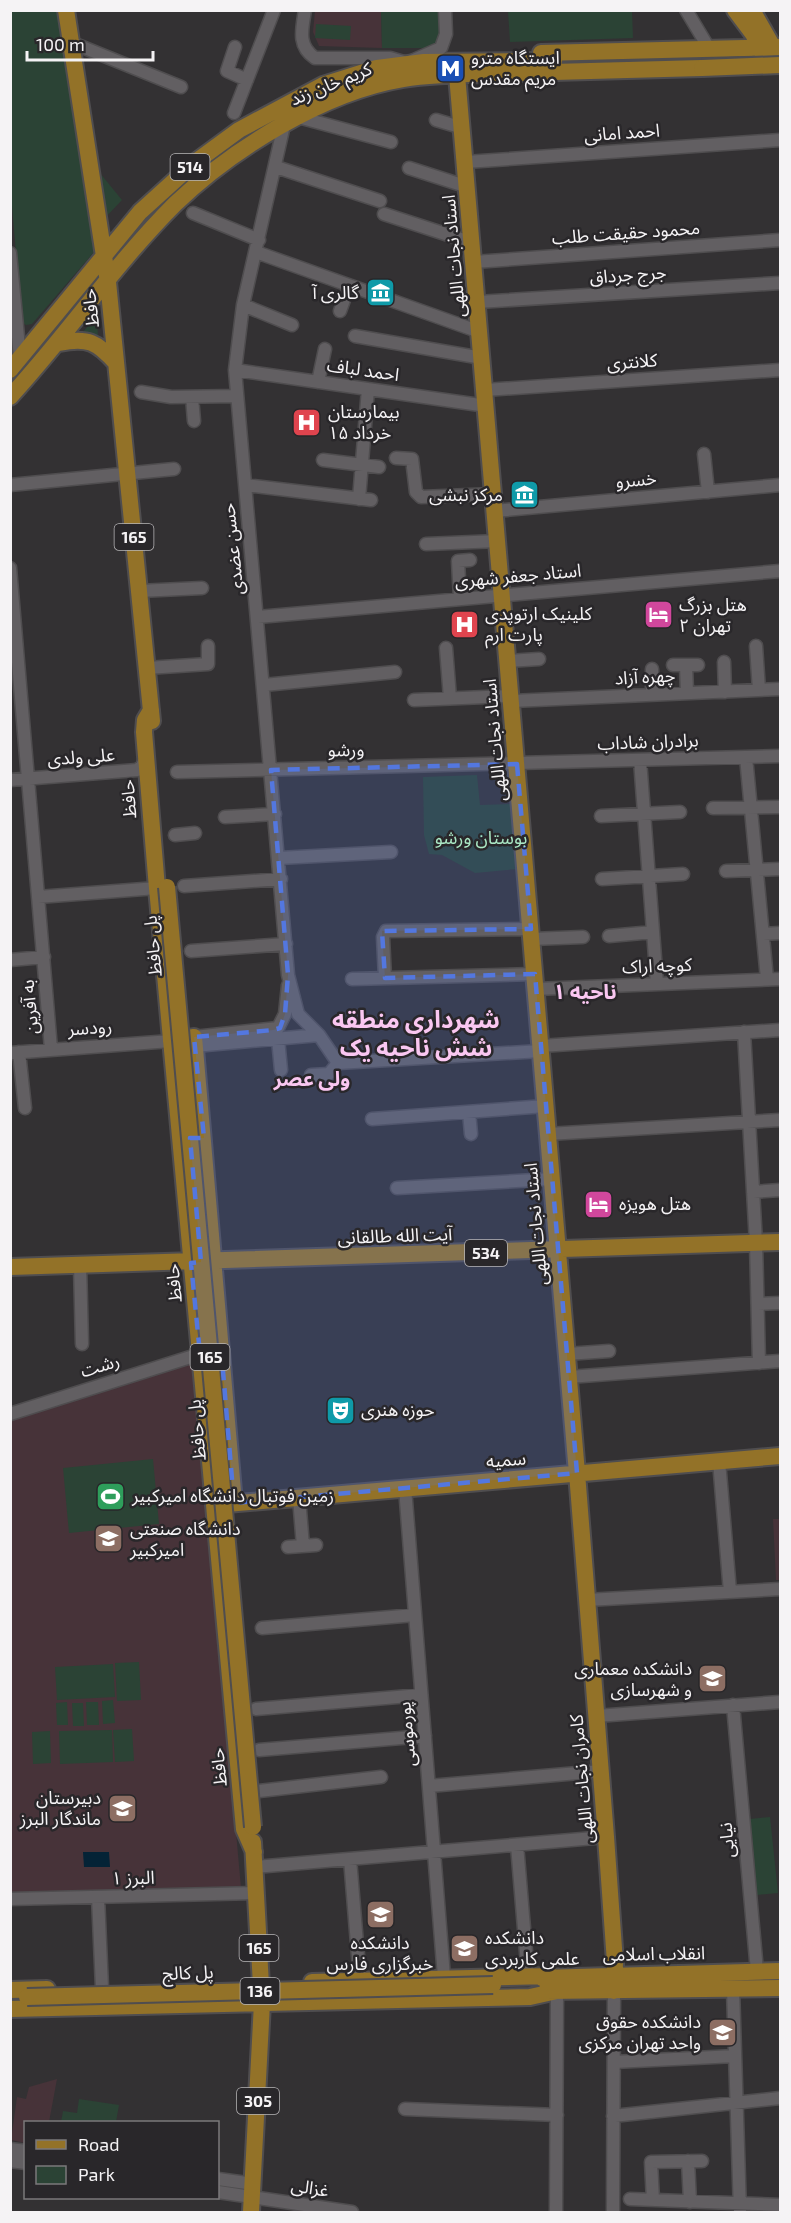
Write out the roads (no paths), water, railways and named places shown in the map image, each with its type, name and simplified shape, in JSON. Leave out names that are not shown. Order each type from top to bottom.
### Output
[{"type":"main road","name":"حافظ","points":[[66,10],[108,282],[169,887],[171,1041],[191,1263],[244,1829],[254,1860]]},
{"type":"main road","points":[[735,10],[774,49]]},
{"type":"main road","points":[[508,68],[521,80],[738,74],[778,68],[774,49],[752,10]]},
{"type":"main road","name":"کریم خان زند","points":[[705,58],[738,48],[774,49]]},
{"type":"main road","points":[[738,48],[750,55],[751,62],[748,70],[738,74]]},
{"type":"main road","name":"کریم خان زند","points":[[10,397],[59,343],[153,228],[190,191],[230,159],[291,121],[354,92],[404,79],[508,68],[705,58],[774,49]]},
{"type":"main road","name":"کریم خان زند","points":[[705,58],[778,68]]},
{"type":"main road","name":"کریم خان زند","points":[[15,365],[103,254],[140,212],[194,163],[239,130],[292,100],[355,74],[407,63],[508,68]]},
{"type":"main road","name":"استاد نجات اللهی","points":[[457,75],[577,1473]]},
{"type":"main road","points":[[291,121],[292,100]]},
{"type":"main road","points":[[59,343],[80,340],[93,342],[116,363]]},
{"type":"main road","name":"حافظ","points":[[151,710],[144,725],[146,757],[169,887]]},
{"type":"main road","name":"پل حافظ","points":[[169,887],[253,1827]]},
{"type":"main road","points":[[171,1041],[195,1042],[234,1503]]},
{"type":"main road","points":[[182,1150],[184,1142],[191,1138],[202,1141],[205,1148]]},
{"type":"main road","points":[[185,1187],[189,1198],[197,1201],[204,1198],[208,1186]]},
{"type":"main road","name":"آیت الله طالقانی","points":[[10,1267],[191,1263],[780,1242]]},
{"type":"main road","points":[[200,1354],[221,1347]]},
{"type":"main road","name":"سمیه","points":[[215,1505],[780,1456]]},
{"type":"main road","name":"کامران نجات اللهی","points":[[577,1473],[606,1837],[614,1983]]},
{"type":"main road","name":"حافظ","points":[[253,1827],[262,2003],[256,2201]]},
{"type":"main road","name":"انقلاب اسلامی","points":[[614,1983],[780,1971]]},
{"type":"main road","points":[[10,1989],[528,1976],[554,1984]]},
{"type":"main road","points":[[360,1980],[361,2001]]},
{"type":"main road","name":"انقلاب اسلامی","points":[[494,1988],[614,1983],[733,1989],[780,1988]]},
{"type":"main road","points":[[10,2007],[530,1997],[554,1984]]},
{"type":"main road","points":[[189,1985],[196,1995],[193,2005]]},
{"type":"main road","name":"پل کالج","points":[[22,2000],[494,1988]]},
{"type":"main road","name":"136","points":[[10,2007],[22,2000]]},
{"type":"street","points":[[234,113],[274,10]]},
{"type":"street","points":[[305,10],[301,37],[308,53],[315,57],[390,58],[407,63],[441,48],[446,34],[445,10]]},
{"type":"street","points":[[686,10],[705,58]]},
{"type":"street","points":[[70,42],[181,87]]},
{"type":"street","points":[[235,47],[227,71],[247,80]]},
{"type":"street","points":[[436,120],[463,128]]},
{"type":"street","points":[[291,121],[391,142]]},
{"type":"street","name":"حسن عضدی","points":[[288,975],[235,370],[243,305],[276,167],[291,121]]},
{"type":"street","name":"احمد امانی","points":[[466,162],[780,140]]},
{"type":"street","points":[[276,167],[380,201]]},
{"type":"street","points":[[409,168],[468,187]]},
{"type":"street","points":[[194,213],[257,246],[349,285],[480,332]]},
{"type":"street","points":[[384,214],[472,243]]},
{"type":"street","name":"محمود حقیقت طلب","points":[[474,262],[780,240]]},
{"type":"street","points":[[10,253],[15,365]]},
{"type":"street","name":"جرج جرداق","points":[[478,302],[780,283]]},
{"type":"street","points":[[340,311],[349,285]]},
{"type":"street","points":[[243,305],[292,325]]},
{"type":"street","points":[[10,332],[15,365]]},
{"type":"street","points":[[355,336],[482,358]]},
{"type":"street","points":[[318,382],[325,349]]},
{"type":"street","name":"احمد لباف","points":[[235,370],[368,389],[486,398]]},
{"type":"street","name":"کلانتری","points":[[486,398],[780,370]]},
{"type":"street","points":[[245,485],[365,500],[362,465],[368,389]]},
{"type":"street","points":[[141,392],[171,397],[237,396]]},
{"type":"street","points":[[192,397],[194,421]]},
{"type":"street","points":[[704,454],[708,492]]},
{"type":"street","points":[[396,458],[412,459],[408,475],[417,494],[421,497],[494,494]]},
{"type":"street","points":[[323,460],[378,467]]},
{"type":"street","points":[[10,485],[174,469]]},
{"type":"street","name":"خسرو","points":[[495,511],[780,485]]},
{"type":"street","points":[[426,544],[498,541]]},
{"type":"street","points":[[460,599],[458,561],[470,560]]},
{"type":"street","name":"به آفرین","points":[[10,567],[16,698],[28,779],[51,1049]]},
{"type":"street","name":"استاد جعفر شهری","points":[[258,617],[780,571]]},
{"type":"street","points":[[139,591],[202,588]]},
{"type":"street","points":[[147,669],[208,664],[208,646]]},
{"type":"street","points":[[756,646],[759,690]]},
{"type":"street","points":[[446,648],[450,698]]},
{"type":"street","points":[[508,661],[539,659]]},
{"type":"street","points":[[724,662],[726,692]]},
{"type":"street","points":[[686,665],[687,693]]},
{"type":"street","points":[[651,669],[652,695]]},
{"type":"street","points":[[264,685],[395,672]]},
{"type":"street","name":"چهره آزاد","points":[[414,700],[652,695],[780,689]]},
{"type":"street","name":"برادران شاداب","points":[[517,764],[780,756]]},
{"type":"street","name":"علی ولدی","points":[[10,780],[137,770],[142,766],[146,757]]},
{"type":"street","points":[[746,757],[767,979]]},
{"type":"street","points":[[640,760],[657,984]]},
{"type":"street","name":"ورشو","points":[[177,772],[517,764]]},
{"type":"street","points":[[713,808],[780,807]]},
{"type":"street","points":[[602,816],[680,812]]},
{"type":"street","points":[[225,817],[275,814]]},
{"type":"street","points":[[175,835],[195,833]]},
{"type":"street","points":[[279,858],[391,852]]},
{"type":"street","points":[[726,871],[780,869]]},
{"type":"street","points":[[602,879],[684,874]]},
{"type":"street","points":[[39,897],[281,879]]},
{"type":"street","points":[[609,936],[653,932]]},
{"type":"street","points":[[385,978],[383,933],[531,934],[583,937]]},
{"type":"street","points":[[763,934],[780,933]]},
{"type":"street","points":[[190,951],[286,944]]},
{"type":"street","points":[[10,960],[44,957]]},
{"type":"street","points":[[288,975],[298,1014],[320,1035],[338,1063]]},
{"type":"street","points":[[195,1042],[278,1028],[285,1014],[288,975]]},
{"type":"street","name":"کوچه اراک","points":[[352,979],[657,984],[780,979]]},
{"type":"street","points":[[338,1063],[780,1030]]},
{"type":"street","points":[[744,1032],[756,1243],[759,1363]]},
{"type":"street","points":[[195,1042],[320,1035]]},
{"type":"street","points":[[279,1039],[281,1070]]},
{"type":"street","name":"رودسر","points":[[15,1052],[171,1041]]},
{"type":"street","points":[[15,1052],[25,1108]]},
{"type":"street","points":[[311,1075],[330,1074],[338,1063]]},
{"type":"street","points":[[372,1119],[546,1106]]},
{"type":"street","points":[[469,1112],[471,1134]]},
{"type":"street","points":[[548,1134],[780,1120]]},
{"type":"street","points":[[397,1188],[552,1179]]},
{"type":"street","points":[[753,1192],[780,1190]]},
{"type":"street","points":[[80,1265],[82,1344]]},
{"type":"street","points":[[758,1304],[780,1303]]},
{"type":"street","points":[[567,1354],[609,1351]]},
{"type":"street","name":"رشت","points":[[10,1414],[200,1354]]},
{"type":"street","points":[[569,1377],[780,1361]]},
{"type":"street","points":[[719,1461],[730,1592]]},
{"type":"street","name":"پورموسی","points":[[405,1488],[444,1977]]},
{"type":"street","points":[[299,1498],[303,1546]]},
{"type":"street","points":[[288,1546],[316,1545]]},
{"type":"street","points":[[587,1600],[780,1589]]},
{"type":"street","points":[[262,1628],[415,1615]]},
{"type":"street","points":[[256,1709],[421,1695]]},
{"type":"street","points":[[597,1716],[780,1702]]},
{"type":"street","name":"نیایی","points":[[733,1705],[757,1971]]},
{"type":"street","points":[[259,1750],[425,1736]]},
{"type":"street","points":[[429,1786],[601,1771]]},
{"type":"street","points":[[259,1791],[381,1777]]},
{"type":"street","points":[[254,1860],[350,1859],[606,1837]]},
{"type":"street","points":[[518,1845],[528,1976]]},
{"type":"street","points":[[350,1859],[360,1980]]},
{"type":"street","name":"البرز ۱","points":[[10,1899],[256,1893]]},
{"type":"street","points":[[98,1897],[102,1988]]},
{"type":"street","points":[[613,2212],[614,1983]]},
{"type":"street","points":[[554,1984],[557,2115],[556,2212]]},
{"type":"street","points":[[733,1989],[740,2208]]},
{"type":"street","points":[[614,2062],[735,2056]]},
{"type":"street","points":[[613,2116],[780,2098]]},
{"type":"street","points":[[405,2109],[557,2115]]},
{"type":"street","points":[[688,2161],[690,2202]]},
{"type":"street","points":[[653,2200],[651,2162],[702,2161]]},
{"type":"street","points":[[219,2179],[256,2201]]},
{"type":"street","points":[[219,2193],[256,2201]]},
{"type":"street","points":[[630,2199],[690,2202],[740,2208],[780,2205]]},
{"type":"street","name":"غزالی","points":[[256,2201],[352,2212]]},
{"type":"water","points":[[83,1852],[109,1852],[110,1867],[84,1867]]},
{"type":"place","name":"ایستگاه مترو مریم مقدس","points":[[450,68]]},
{"type":"place","name":"گالری آ","points":[[380,293]]},
{"type":"place","name":"بیمارستان ۱۵ خرداد","points":[[307,422]]},
{"type":"place","name":"مرکز نبشی","points":[[524,495]]},
{"type":"place","name":"هتل بزرگ تهران ۲","points":[[658,615]]},
{"type":"place","name":"کلینیک ارتوپدی پارت ارم","points":[[464,624]]},
{"type":"place","name":"هتل هویزه","points":[[598,1204]]},
{"type":"place","name":"حوزه هنری","points":[[340,1410]]},
{"type":"place","name":"زمین فوتبال دانشگاه امیرکبیر","points":[[111,1496]]},
{"type":"place","name":"دانشگاه صنعتی امیرکبیر","points":[[109,1539]]},
{"type":"place","name":"دانشکده معماری و شهرسازی","points":[[713,1679]]},
{"type":"place","name":"دبیرستان ماندگار البرز","points":[[122,1808]]},
{"type":"place","name":"دانشکده خبرگزاری فارس","points":[[380,1914]]},
{"type":"place","name":"دانشکده علمی کاربردی","points":[[464,1948]]},
{"type":"place","name":"دانشکده حقوق واحد تهران مرکزی","points":[[722,2032]]},
{"type":"district","name":"ناحیه ۱","points":[[585,992]]},
{"type":"district","name":"شهرداری منطقه شش ناحیه یک","points":[[416,1034]]},
{"type":"district","name":"ولی عصر","points":[[312,1079]]},
{"type":"park label","name":"بوستان ورشو","points":[[481,838]]}]
